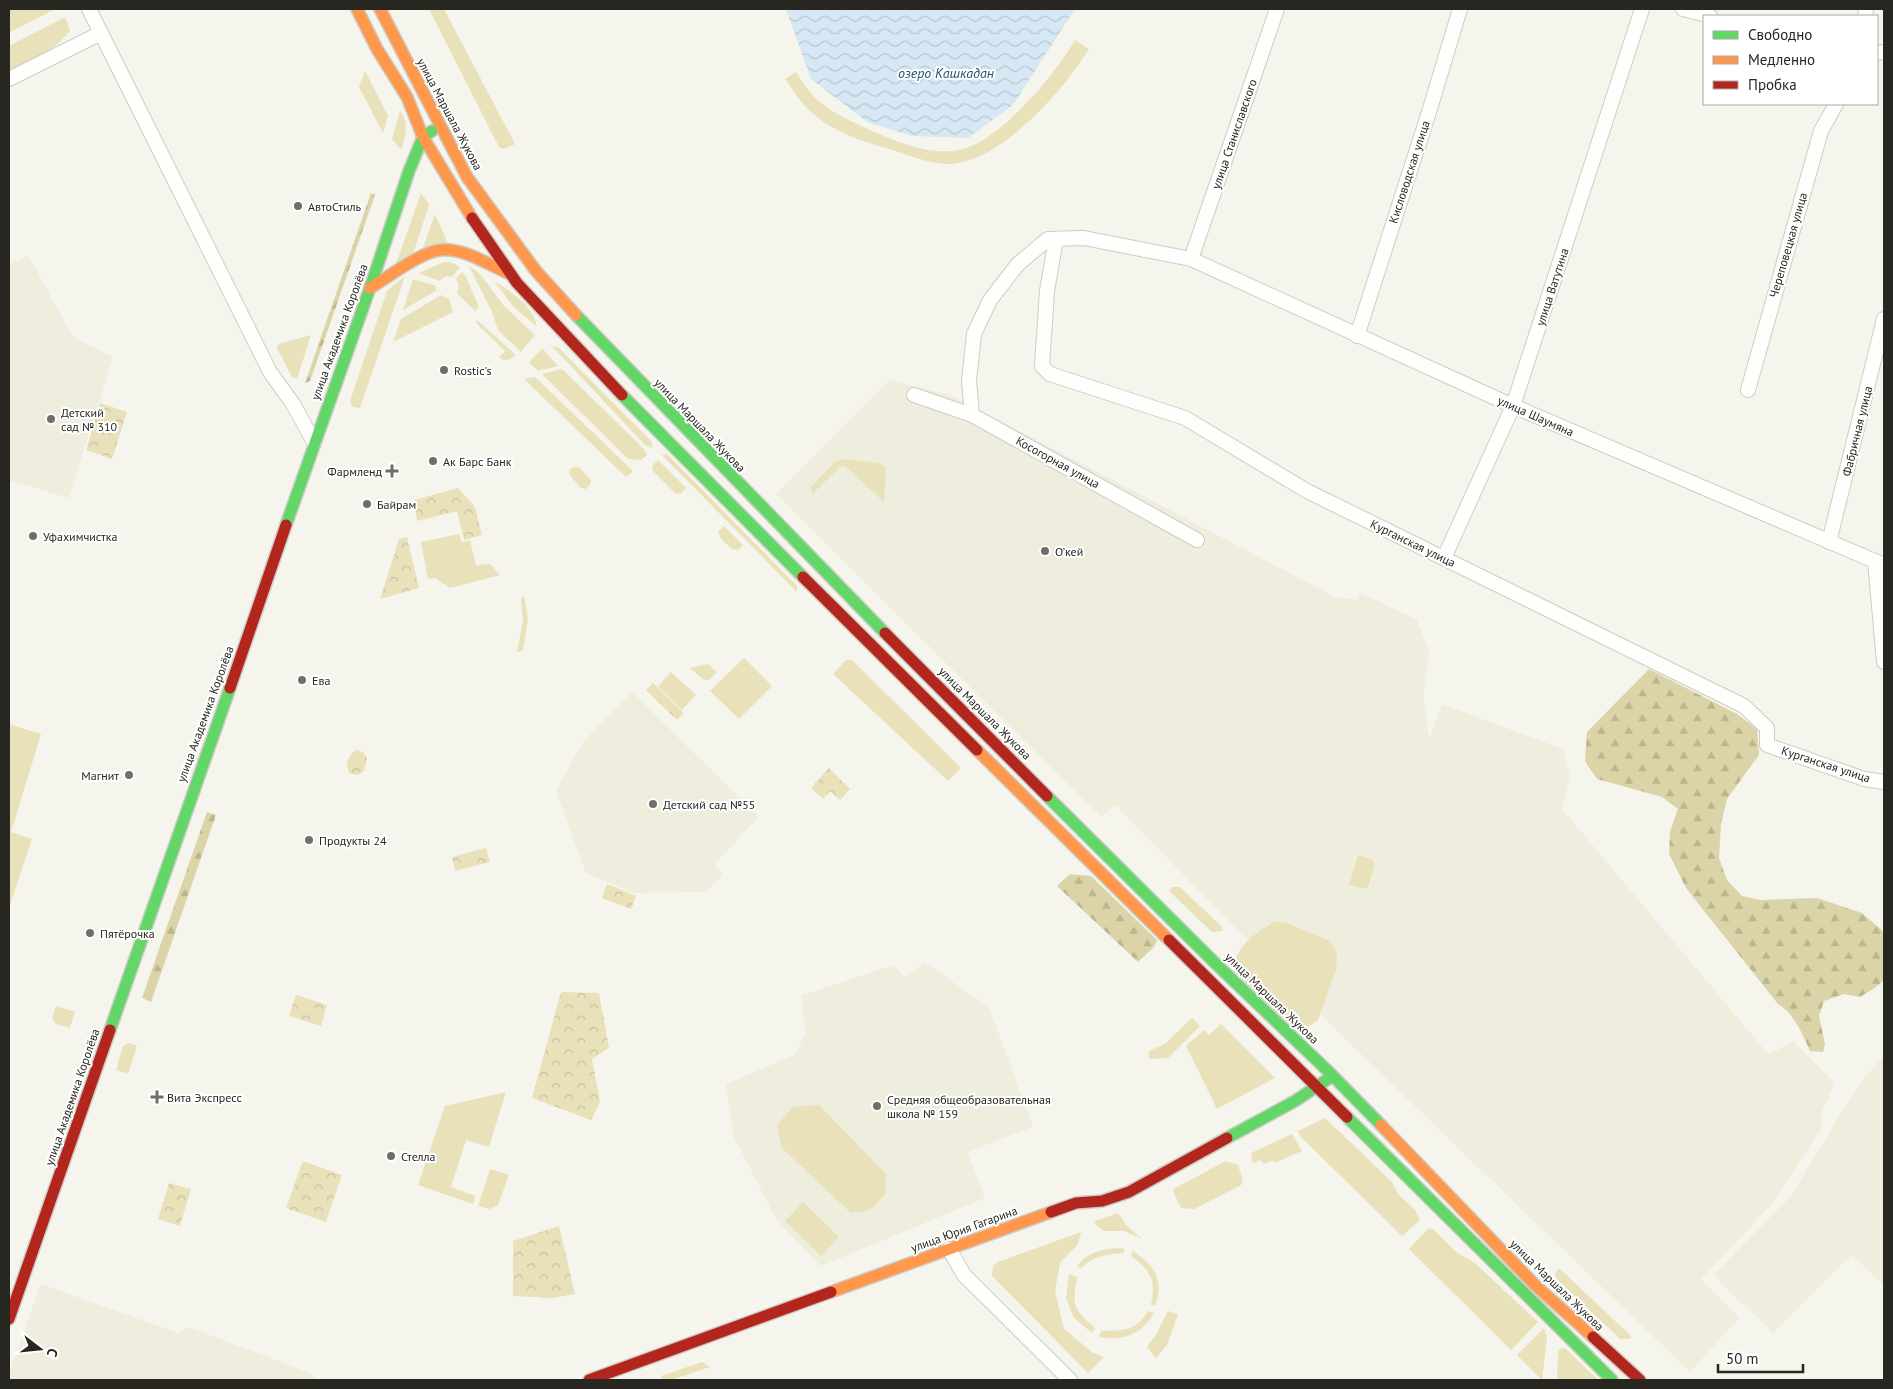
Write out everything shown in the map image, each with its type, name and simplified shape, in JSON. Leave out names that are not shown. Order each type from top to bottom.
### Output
[{"type":"main road","points":[[357,9],[377,49],[407,97],[423,137],[482,234],[510,275],[591,363],[812,586],[1612,1380]]},
{"type":"main road","name":"улица Маршала Жукова","points":[[380,9],[466,178],[536,272],[774,520],[1043,792],[1215,963],[1332,1075],[1535,1285],[1640,1380]]},
{"type":"main road","points":[[423,137],[440,127]]},
{"type":"main road","name":"улица Академика Королёва","points":[[9,1319],[233,680],[314,442],[370,288],[409,171],[423,137]]},
{"type":"main road","points":[[370,288],[416,260],[440,250],[463,254],[510,275]]},
{"type":"main road","name":"улица Юрия Гагарина","points":[[588,1380],[1076,1203],[1102,1201],[1138,1188],[1295,1101],[1303,1094],[1317,1088],[1332,1075]]},
{"type":"street","points":[[89,9],[270,372],[293,404],[314,442]]},
{"type":"street","name":"улица Станиславского","points":[[1191,259],[1277,9]]},
{"type":"street","name":"Кисловодская улица","points":[[1357,336],[1460,9]]},
{"type":"street","name":"улица Ватутина","points":[[1444,558],[1513,406],[1642,9]]},
{"type":"street","points":[[1683,9],[1706,15]]},
{"type":"street","points":[[9,79],[101,33]]},
{"type":"street","name":"Череповецкая улица","points":[[1748,390],[1821,131],[1835,105]]},
{"type":"street","name":"улица Шаумяна","points":[[1052,239],[1084,238],[1191,259],[1513,406],[1880,563]]},
{"type":"street","points":[[972,415],[969,381],[974,334],[990,300],[1018,264],[1052,239]]},
{"type":"street","name":"Курганская улица","points":[[1052,239],[1042,366],[1050,374],[1185,418],[1307,491],[1744,706],[1767,728],[1768,745],[1864,779],[1884,782]]},
{"type":"street","name":"Фабричная улица","points":[[1829,542],[1884,319]]},
{"type":"street","name":"Косогорная улица","points":[[914,395],[972,415],[1198,540]]},
{"type":"street","points":[[1880,563],[1884,662]]},
{"type":"street","points":[[949,1249],[964,1275],[1070,1380]]},
{"type":"shaded area","name":"Детский сад № 310","points":[[28,255],[73,337],[113,357],[69,498],[9,480],[9,265]]},
{"type":"shaded area","points":[[889,380],[951,395],[1335,597],[1358,600],[1360,593],[1416,619],[1429,650],[1423,696],[1429,739],[1442,704],[1563,749],[1570,778],[1562,809],[1769,1055],[1793,1040],[1835,1084],[1821,1113],[1822,1127],[1771,1205],[1701,1279],[1739,1318],[1690,1372],[1332,1026],[1115,805],[1101,817],[776,494]]},
{"type":"shaded area","name":"Детский сад №55","points":[[632,692],[759,817],[714,864],[723,875],[705,892],[633,893],[586,873],[556,791],[582,743]]},
{"type":"shaded area","name":"Средняя общеобразовательная школа № 159","points":[[924,962],[989,1007],[1033,1127],[967,1152],[985,1198],[821,1266],[777,1221],[733,1135],[726,1084],[794,1055],[806,1033],[801,996],[893,965],[906,978]]},
{"type":"shaded area","points":[[1884,1056],[1884,1285],[1851,1255],[1773,1333],[1713,1275],[1790,1197],[1861,1081]]},
{"type":"shaded area","points":[[41,1284],[178,1333],[188,1327],[305,1371],[320,1380],[9,1380],[9,1373]]},
{"type":"green space","points":[[9,9],[55,9],[9,33]]},
{"type":"green space","points":[[429,9],[444,9],[515,144],[504,149],[499,147]]},
{"type":"green space","points":[[65,17],[70,31],[64,38],[42,54],[9,71],[9,46]]},
{"type":"green space","points":[[1075,40],[1089,49],[1063,84],[1029,121],[1009,138],[989,151],[969,160],[949,164],[917,158],[864,141],[833,128],[806,107],[785,79],[796,72],[810,92],[826,107],[889,138],[924,149],[936,151],[959,150],[974,145],[991,135],[1008,121],[1040,88]]},
{"type":"green space","points":[[365,71],[388,116],[383,133],[359,87]]},
{"type":"green space","points":[[400,111],[406,125],[401,150],[392,139]]},
{"type":"green space","points":[[371,193],[375,195],[310,381],[305,383]]},
{"type":"green space","points":[[421,193],[429,205],[413,254],[396,264]]},
{"type":"green space","points":[[435,214],[448,244],[422,251]]},
{"type":"green space","points":[[444,262],[450,262],[460,267],[452,277],[446,276],[439,281],[419,273]]},
{"type":"green space","points":[[469,266],[480,274],[504,306],[535,335],[521,352],[498,330],[492,312]]},
{"type":"green space","points":[[462,272],[479,307],[475,311],[457,293],[459,285],[456,279]]},
{"type":"green space","points":[[405,276],[360,408],[352,407],[350,401],[387,291]]},
{"type":"green space","points":[[413,279],[436,286],[436,291],[403,310]]},
{"type":"green space","points":[[494,281],[527,306],[537,327],[513,306]]},
{"type":"green space","points":[[441,295],[449,299],[453,312],[393,342],[401,319]]},
{"type":"green space","points":[[477,320],[516,355],[508,360],[499,357],[505,351],[476,323]]},
{"type":"green space","points":[[311,335],[297,379],[292,377],[277,348],[278,344]]},
{"type":"green space","points":[[552,346],[559,348],[651,441],[653,448],[646,446]]},
{"type":"green space","points":[[542,349],[558,366],[538,371],[529,362]]},
{"type":"green space","points":[[562,369],[644,449],[647,455],[641,460],[628,459],[542,374]]},
{"type":"green space","points":[[535,377],[633,471],[626,477],[524,379]]},
{"type":"green space","points":[[100,403],[127,412],[112,459],[86,450]]},
{"type":"green space","points":[[667,454],[797,586],[797,592],[662,455]]},
{"type":"green space","points":[[844,459],[878,463],[886,467],[884,502],[844,465],[812,494],[811,487],[836,461]]},
{"type":"green space","points":[[658,460],[686,488],[680,494],[675,493],[653,471],[652,466]]},
{"type":"green space","points":[[579,467],[591,480],[590,485],[586,489],[581,488],[569,474],[570,469]]},
{"type":"green space","points":[[458,488],[475,507],[482,535],[464,540],[457,511],[417,521],[414,500]]},
{"type":"green space","points":[[724,526],[743,545],[738,550],[732,549],[721,539],[718,532]]},
{"type":"green space","points":[[459,534],[462,542],[470,540],[476,565],[490,564],[500,575],[450,588],[435,578],[428,579],[421,542]]},
{"type":"green space","points":[[407,537],[419,588],[380,599],[399,539]]},
{"type":"green space","points":[[524,596],[528,619],[523,651],[517,652],[523,621],[521,598]]},
{"type":"green space","points":[[744,658],[772,686],[739,719],[710,691]]},
{"type":"green space","points":[[846,660],[852,660],[961,768],[948,781],[833,674]]},
{"type":"green space","points":[[708,664],[717,672],[709,680],[704,680],[690,668]]},
{"type":"green space","points":[[1649,669],[1737,714],[1757,729],[1759,755],[1727,799],[1721,824],[1719,858],[1727,880],[1742,896],[1760,900],[1817,898],[1862,913],[1884,932],[1884,980],[1860,997],[1844,994],[1824,1001],[1819,1016],[1825,1044],[1823,1052],[1810,1051],[1801,1031],[1789,1013],[1778,1004],[1686,888],[1669,854],[1670,832],[1678,809],[1662,797],[1597,779],[1585,761],[1587,732]]},
{"type":"green space","points":[[671,672],[696,695],[682,710],[658,687]]},
{"type":"green space","points":[[653,683],[684,713],[677,720],[646,690]]},
{"type":"green space","points":[[9,724],[41,734],[11,832],[32,839],[9,908]]},
{"type":"green space","points":[[356,750],[363,752],[367,758],[364,771],[357,775],[349,773],[347,766],[349,757]]},
{"type":"green space","points":[[829,768],[850,789],[840,800],[830,791],[823,799],[811,788]]},
{"type":"green space","points":[[207,812],[216,815],[151,1002],[142,998]]},
{"type":"green space","points":[[486,848],[490,862],[455,871],[452,857]]},
{"type":"green space","points":[[1358,855],[1371,859],[1375,863],[1366,889],[1349,885]]},
{"type":"green space","points":[[1070,874],[1091,876],[1157,940],[1154,947],[1138,962],[1057,886]]},
{"type":"green space","points":[[607,884],[636,896],[631,909],[602,898]]},
{"type":"green space","points":[[1172,887],[1180,887],[1223,928],[1222,931],[1212,932],[1169,891]]},
{"type":"green space","points":[[1274,922],[1284,922],[1330,941],[1337,953],[1336,969],[1318,1020],[1306,1028],[1292,1028],[1234,971],[1234,963],[1241,948],[1253,936]]},
{"type":"green space","points":[[561,992],[599,993],[609,1048],[592,1059],[600,1102],[591,1120],[532,1098]]},
{"type":"green space","points":[[296,995],[327,1005],[321,1026],[289,1016]]},
{"type":"green space","points":[[56,1006],[75,1012],[70,1028],[56,1024],[52,1018]]},
{"type":"green space","points":[[1192,1018],[1200,1026],[1168,1058],[1149,1059],[1149,1051],[1166,1043]]},
{"type":"green space","points":[[1221,1024],[1275,1078],[1217,1109],[1186,1046],[1204,1030],[1209,1035]]},
{"type":"green space","points":[[129,1043],[137,1046],[128,1074],[116,1070],[123,1046]]},
{"type":"green space","points":[[506,1092],[489,1147],[466,1140],[451,1187],[475,1196],[473,1204],[418,1185],[445,1106]]},
{"type":"green space","points":[[819,1105],[886,1174],[885,1194],[870,1210],[851,1213],[782,1148],[777,1125],[793,1107]]},
{"type":"green space","points":[[1325,1118],[1392,1182],[1399,1195],[1415,1210],[1419,1221],[1402,1236],[1299,1135],[1298,1131]]},
{"type":"green space","points":[[1292,1134],[1302,1151],[1275,1163],[1273,1160],[1264,1164],[1260,1160],[1253,1163],[1251,1153]]},
{"type":"green space","points":[[303,1161],[342,1175],[326,1222],[286,1208]]},
{"type":"green space","points":[[1226,1161],[1238,1165],[1243,1181],[1241,1185],[1194,1209],[1181,1208],[1173,1191],[1175,1188]]},
{"type":"green space","points":[[490,1169],[509,1175],[498,1205],[490,1209],[478,1206]]},
{"type":"green space","points":[[169,1183],[191,1189],[180,1226],[158,1219]]},
{"type":"green space","points":[[803,1202],[839,1237],[821,1256],[785,1221]]},
{"type":"green space","points":[[1118,1213],[1127,1226],[1142,1239],[1124,1231],[1104,1231],[1093,1222]]},
{"type":"green space","points":[[559,1226],[575,1294],[553,1298],[513,1296],[513,1241]]},
{"type":"green space","points":[[1428,1229],[1433,1229],[1456,1252],[1475,1263],[1538,1322],[1511,1350],[1409,1249]]},
{"type":"green space","points":[[1081,1232],[1078,1244],[1060,1263],[1055,1291],[1064,1329],[1093,1353],[1104,1357],[1088,1373],[992,1276],[993,1266],[998,1262]]},
{"type":"green space","points":[[1118,1248],[1124,1249],[1124,1253],[1101,1256],[1081,1268],[1077,1266],[1086,1257],[1096,1252]]},
{"type":"green space","points":[[1133,1251],[1147,1262],[1156,1274],[1159,1288],[1155,1306],[1151,1305],[1153,1289],[1151,1277],[1144,1267],[1131,1256]]},
{"type":"green space","points":[[1559,1268],[1632,1337],[1620,1339],[1556,1278],[1555,1273]]},
{"type":"green space","points":[[1069,1274],[1077,1277],[1076,1306],[1082,1316],[1095,1328],[1092,1333],[1074,1318],[1066,1298]]},
{"type":"green space","points":[[1148,1311],[1154,1313],[1149,1321],[1131,1335],[1116,1338],[1099,1337],[1101,1331],[1122,1330],[1134,1326],[1139,1323]]},
{"type":"green space","points":[[1168,1311],[1178,1314],[1167,1345],[1156,1358],[1147,1347],[1157,1333]]},
{"type":"green space","points":[[1544,1328],[1547,1337],[1542,1380],[1517,1355]]},
{"type":"green space","points":[[1562,1348],[1565,1348],[1597,1379],[1557,1380],[1558,1354]]},
{"type":"green space","points":[[702,1362],[710,1367],[671,1380],[663,1380],[661,1376]]},
{"type":"water","name":"озеро Кашкадан","points":[[786,9],[1075,9],[1013,105],[968,138],[912,136],[867,122],[811,79]]},
{"type":"traffic: fast","points":[[286,525],[370,288],[409,171],[423,137],[432,131]]},
{"type":"traffic: fast","points":[[576,315],[885,633]]},
{"type":"traffic: fast","points":[[622,395],[803,577]]},
{"type":"traffic: fast","points":[[110,1030],[230,688]]},
{"type":"traffic: fast","points":[[1047,796],[1381,1125]]},
{"type":"traffic: fast","points":[[1227,1138],[1295,1101],[1328,1079]]},
{"type":"traffic: fast","points":[[1347,1117],[1612,1380]]},
{"type":"traffic: slow","points":[[357,9],[377,49],[407,97],[423,137],[472,218]]},
{"type":"traffic: slow","points":[[380,9],[467,177],[536,271],[576,315]]},
{"type":"traffic: slow","points":[[370,288],[424,255],[441,250],[468,254],[510,274]]},
{"type":"traffic: slow","points":[[977,750],[1169,940]]},
{"type":"traffic: slow","points":[[1381,1125],[1535,1285],[1593,1337]]},
{"type":"traffic: slow","points":[[831,1292],[1051,1212]]},
{"type":"traffic: jam","points":[[472,218],[517,283],[622,395]]},
{"type":"traffic: jam","points":[[230,688],[286,525]]},
{"type":"traffic: jam","points":[[803,577],[977,750]]},
{"type":"traffic: jam","points":[[885,633],[1047,796]]},
{"type":"traffic: jam","points":[[1169,940],[1347,1117]]},
{"type":"traffic: jam","points":[[9,1319],[110,1030]]},
{"type":"traffic: jam","points":[[1051,1212],[1076,1203],[1102,1201],[1129,1192],[1227,1138]]},
{"type":"traffic: jam","points":[[589,1380],[831,1292]]},
{"type":"traffic: jam","points":[[1593,1337],[1640,1380]]},
{"type":"place","name":"АвтоСтиль","points":[[298,206]]},
{"type":"place","name":"Rostic's","points":[[444,370]]},
{"type":"place","name":"Детский сад № 310","points":[[51,419]]},
{"type":"place","name":"Ак Барс Банк","points":[[433,461]]},
{"type":"place","name":"Фармленд","points":[[392,471]]},
{"type":"place","name":"Байрам","points":[[367,504]]},
{"type":"place","name":"Уфахимчистка","points":[[33,536]]},
{"type":"place","name":"О’кей","points":[[1045,551]]},
{"type":"place","name":"Ева","points":[[302,680]]},
{"type":"place","name":"Магнит","points":[[129,775]]},
{"type":"place","name":"Детский сад №55","points":[[653,804]]},
{"type":"place","name":"Продукты 24","points":[[309,840]]},
{"type":"place","name":"Пятёрочка","points":[[90,933]]},
{"type":"place","name":"Вита Экспресс","points":[[157,1097]]},
{"type":"place","name":"Средняя общеобразовательная школа № 159","points":[[877,1106]]},
{"type":"place","name":"Стелла","points":[[391,1156]]}]
